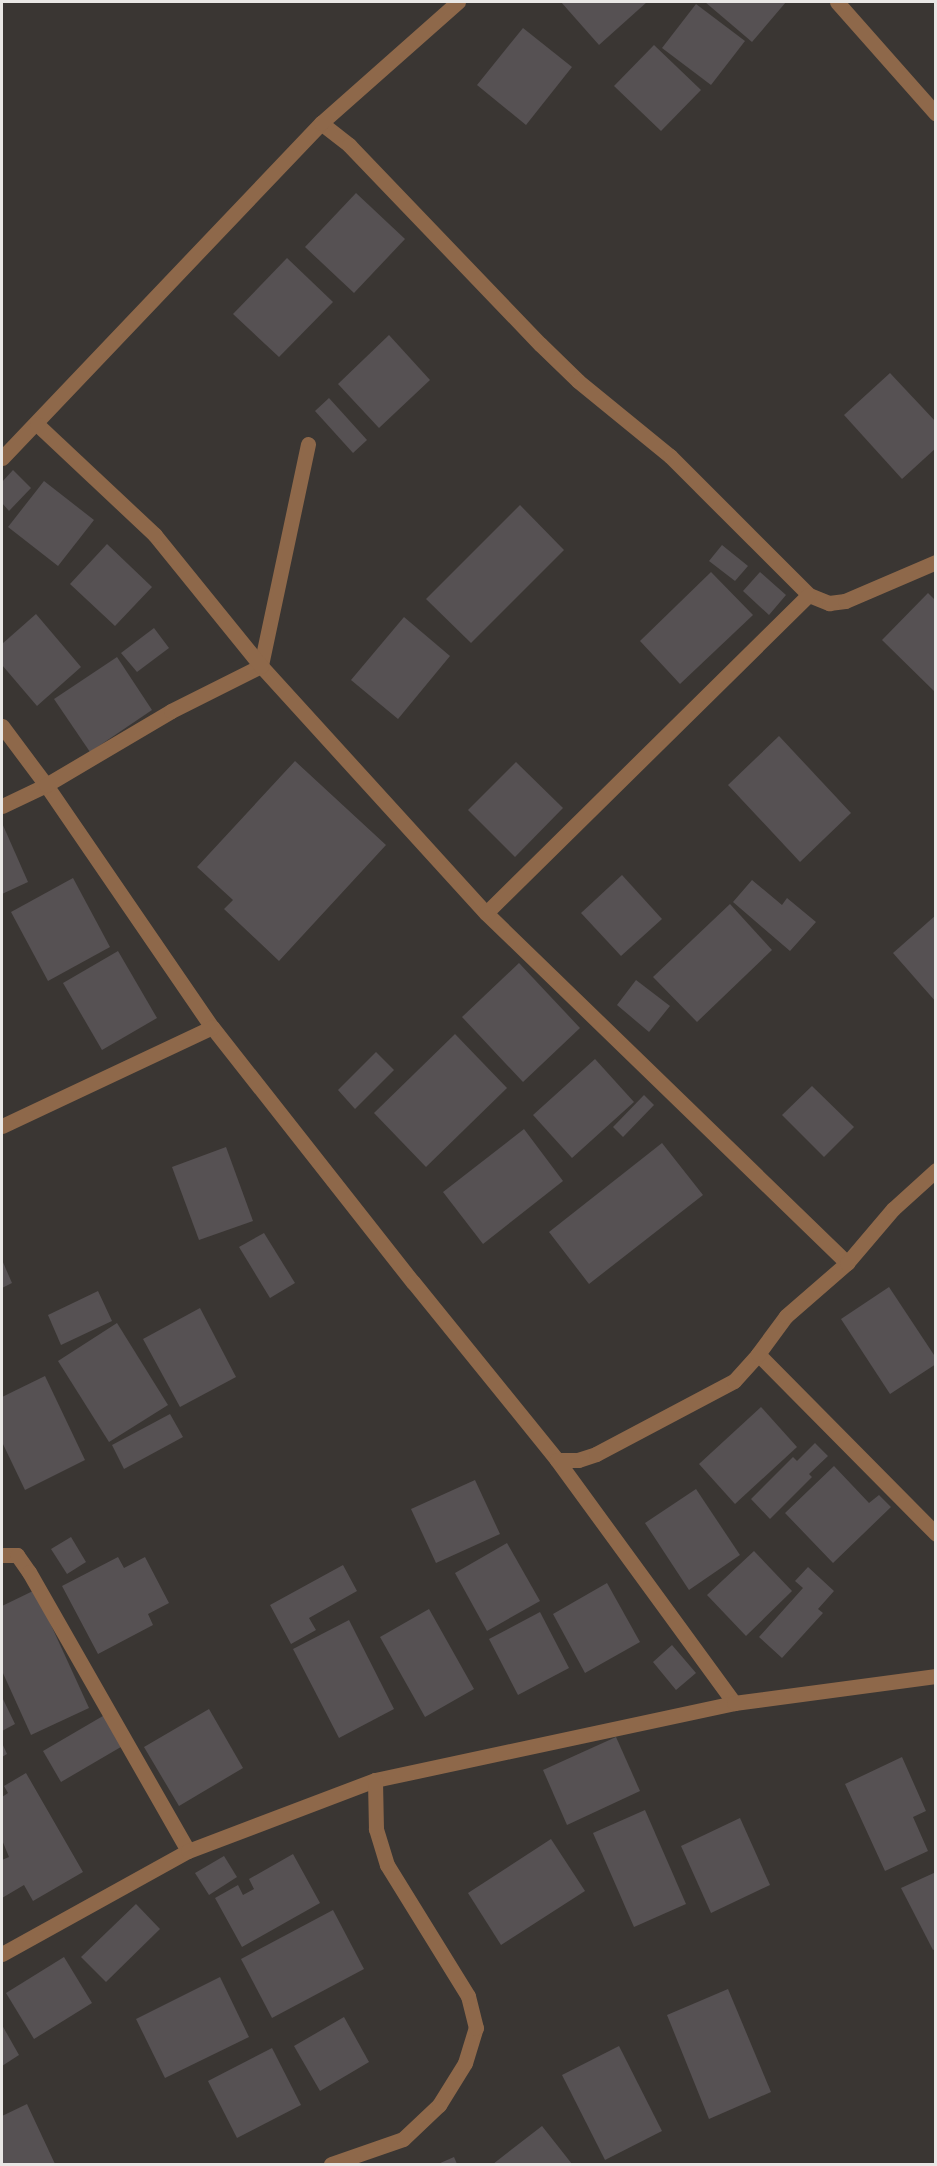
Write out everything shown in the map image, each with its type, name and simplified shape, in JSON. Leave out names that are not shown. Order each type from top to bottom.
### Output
[{"type":"street","points":[[2,458],[321,123],[458,2]]},
{"type":"street","points":[[837,2],[936,114]]},
{"type":"street","points":[[321,123],[349,145],[578,381],[670,456],[809,596],[829,603],[845,601],[936,562]]},
{"type":"street","points":[[37,423],[155,535],[261,666],[486,913],[847,1263]]},
{"type":"street","points":[[261,666],[308,444]]},
{"type":"street","points":[[486,913],[809,596]]},
{"type":"street","points":[[2,806],[46,785],[171,711],[261,666]]},
{"type":"street","points":[[2,726],[46,785],[212,1027],[557,1460],[734,1702]]},
{"type":"street","points":[[2,1126],[212,1027]]},
{"type":"street","points":[[557,1460],[578,1460],[596,1454],[734,1381],[758,1354],[786,1316],[847,1263],[893,1209],[936,1170]]},
{"type":"street","points":[[758,1354],[936,1534]]},
{"type":"street","points":[[2,1555],[17,1555],[29,1572],[188,1851]]},
{"type":"street","points":[[2,1954],[188,1851],[375,1780],[734,1702],[936,1676]]},
{"type":"street","points":[[331,2164],[403,2139],[439,2104],[465,2063],[476,2028],[468,1996],[387,1865],[376,1829],[375,1780]]},
{"type":"building","points":[[561,2],[647,2],[599,45]]},
{"type":"building","points":[[705,2],[786,2],[752,42]]},
{"type":"building","points":[[696,4],[745,41],[711,85],[662,48]]},
{"type":"building","points":[[523,28],[572,67],[526,125],[477,85]]},
{"type":"building","points":[[654,45],[701,90],[661,131],[614,86]]},
{"type":"building","points":[[356,193],[405,239],[354,293],[305,247]]},
{"type":"building","points":[[287,258],[333,302],[279,357],[233,314]]},
{"type":"building","points":[[389,335],[430,380],[379,428],[338,384]]},
{"type":"building","points":[[890,373],[936,422],[936,448],[902,479],[844,415]]},
{"type":"building","points":[[329,398],[367,440],[353,453],[315,411]]},
{"type":"building","points":[[13,470],[31,488],[9,511],[2,503],[2,482]]},
{"type":"building","points":[[44,481],[94,520],[58,566],[8,527]]},
{"type":"building","points":[[520,505],[564,550],[471,643],[426,599]]},
{"type":"building","points":[[107,544],[152,587],[115,626],[70,584]]},
{"type":"building","points":[[722,545],[748,566],[735,581],[709,561]]},
{"type":"building","points":[[711,572],[753,615],[680,684],[640,641]]},
{"type":"building","points":[[760,572],[786,595],[769,615],[743,591]]},
{"type":"building","points":[[928,593],[936,601],[936,693],[882,640]]},
{"type":"building","points":[[36,614],[81,667],[37,706],[2,665],[2,644]]},
{"type":"building","points":[[404,617],[450,656],[398,719],[351,680]]},
{"type":"building","points":[[154,628],[169,648],[137,672],[121,653]]},
{"type":"building","points":[[117,657],[152,710],[90,752],[54,699]]},
{"type":"building","points":[[779,736],[851,813],[800,862],[728,785]]},
{"type":"building","points":[[295,761],[386,845],[279,961],[224,909],[233,900],[197,867]]},
{"type":"building","points":[[516,762],[563,808],[515,857],[468,810]]},
{"type":"building","points":[[2,823],[28,882],[2,894]]},
{"type":"building","points":[[622,875],[662,919],[621,956],[581,913]]},
{"type":"building","points":[[73,878],[110,947],[48,981],[11,912]]},
{"type":"building","points":[[752,880],[782,905],[787,898],[816,922],[790,951],[733,902]]},
{"type":"building","points":[[730,904],[772,950],[697,1022],[653,977]]},
{"type":"building","points":[[936,915],[936,1002],[893,953]]},
{"type":"building","points":[[118,951],[157,1018],[102,1050],[63,983]]},
{"type":"building","points":[[519,963],[580,1028],[523,1082],[462,1017]]},
{"type":"building","points":[[636,980],[670,1006],[649,1032],[617,1005]]},
{"type":"building","points":[[455,1034],[507,1088],[426,1167],[374,1113]]},
{"type":"building","points":[[376,1052],[394,1070],[355,1109],[338,1090]]},
{"type":"building","points":[[595,1059],[634,1102],[572,1158],[533,1115]]},
{"type":"building","points":[[812,1086],[854,1127],[824,1157],[782,1115]]},
{"type":"building","points":[[644,1095],[654,1105],[623,1137],[613,1127]]},
{"type":"building","points":[[524,1129],[563,1181],[483,1244],[443,1192]]},
{"type":"building","points":[[662,1143],[703,1195],[589,1284],[549,1232]]},
{"type":"building","points":[[226,1147],[253,1221],[199,1240],[172,1167]]},
{"type":"building","points":[[264,1233],[295,1283],[270,1298],[239,1247]]},
{"type":"building","points":[[2,1260],[12,1283],[2,1288]]},
{"type":"building","points":[[889,1287],[936,1358],[936,1364],[890,1394],[841,1319]]},
{"type":"building","points":[[98,1291],[112,1321],[61,1345],[48,1315]]},
{"type":"building","points":[[200,1308],[236,1377],[180,1407],[143,1339]]},
{"type":"building","points":[[117,1323],[168,1405],[109,1442],[58,1361]]},
{"type":"building","points":[[45,1376],[85,1460],[25,1490],[2,1442],[2,1397]]},
{"type":"building","points":[[761,1407],[797,1447],[735,1504],[699,1464]]},
{"type":"building","points":[[170,1414],[183,1437],[124,1469],[112,1445]]},
{"type":"building","points":[[815,1443],[828,1456],[809,1474],[812,1477],[770,1519],[751,1499],[793,1457],[797,1461]]},
{"type":"building","points":[[834,1466],[869,1503],[879,1495],[891,1507],[833,1563],[785,1513]]},
{"type":"building","points":[[475,1480],[500,1534],[436,1563],[411,1509]]},
{"type":"building","points":[[696,1489],[740,1555],[689,1590],[645,1523]]},
{"type":"building","points":[[71,1537],[86,1562],[67,1574],[51,1549]]},
{"type":"building","points":[[507,1543],[540,1601],[487,1631],[455,1573]]},
{"type":"building","points":[[754,1551],[792,1591],[746,1636],[707,1595]]},
{"type":"building","points":[[118,1557],[124,1568],[145,1557],[169,1603],[148,1614],[153,1625],[98,1654],[62,1586]]},
{"type":"building","points":[[343,1565],[357,1591],[309,1618],[316,1630],[291,1644],[270,1605]]},
{"type":"building","points":[[808,1567],[834,1591],[818,1609],[823,1613],[782,1658],[759,1637],[803,1588],[795,1581]]},
{"type":"building","points":[[607,1583],[640,1642],[585,1673],[553,1614]]},
{"type":"building","points":[[35,1590],[89,1708],[31,1735],[2,1671],[2,1606]]},
{"type":"building","points":[[429,1609],[474,1689],[425,1717],[380,1637]]},
{"type":"building","points":[[540,1612],[569,1668],[518,1695],[489,1639]]},
{"type":"building","points":[[349,1620],[394,1709],[339,1738],[293,1649]]},
{"type":"building","points":[[672,1645],[696,1673],[676,1690],[653,1662]]},
{"type":"building","points":[[2,1697],[15,1724],[2,1731]]},
{"type":"building","points":[[209,1709],[243,1768],[179,1806],[144,1747]]},
{"type":"building","points":[[108,1713],[126,1744],[61,1782],[43,1751]]},
{"type":"building","points":[[616,1737],[640,1791],[567,1825],[543,1770]]},
{"type":"building","points":[[2,1743],[7,1754],[2,1757]]},
{"type":"building","points":[[902,1757],[926,1811],[913,1817],[928,1851],[885,1871],[845,1784]]},
{"type":"building","points":[[26,1773],[83,1872],[33,1901],[24,1885],[2,1898],[2,1860],[9,1857],[2,1840],[2,1797],[8,1793],[4,1786]]},
{"type":"building","points":[[645,1810],[686,1904],[634,1927],[593,1833]]},
{"type":"building","points":[[740,1818],[770,1885],[711,1913],[681,1846]]},
{"type":"building","points":[[551,1839],[585,1891],[501,1945],[468,1893]]},
{"type":"building","points":[[293,1854],[320,1903],[242,1947],[215,1898],[238,1885],[243,1895],[254,1889],[249,1879]]},
{"type":"building","points":[[224,1856],[237,1877],[209,1895],[195,1873]]},
{"type":"building","points":[[936,1872],[936,1949],[933,1950],[901,1888]]},
{"type":"building","points":[[136,1904],[160,1929],[106,1982],[81,1957]]},
{"type":"building","points":[[333,1910],[364,1969],[272,2018],[241,1959]]},
{"type":"building","points":[[64,1957],[92,2003],[34,2039],[6,1993]]},
{"type":"building","points":[[220,1977],[249,2037],[165,2078],[136,2019]]},
{"type":"building","points":[[728,1989],[771,2092],[709,2119],[667,2015]]},
{"type":"building","points":[[344,2017],[369,2062],[320,2091],[294,2046]]},
{"type":"building","points":[[2,2025],[19,2055],[2,2066]]},
{"type":"building","points":[[619,2046],[662,2131],[605,2160],[562,2075]]},
{"type":"building","points":[[272,2048],[301,2105],[237,2138],[208,2081]]},
{"type":"building","points":[[27,2104],[55,2164],[2,2164],[2,2116]]},
{"type":"building","points":[[542,2126],[572,2164],[493,2164]]},
{"type":"building","points":[[454,2157],[457,2164],[438,2164]]}]
